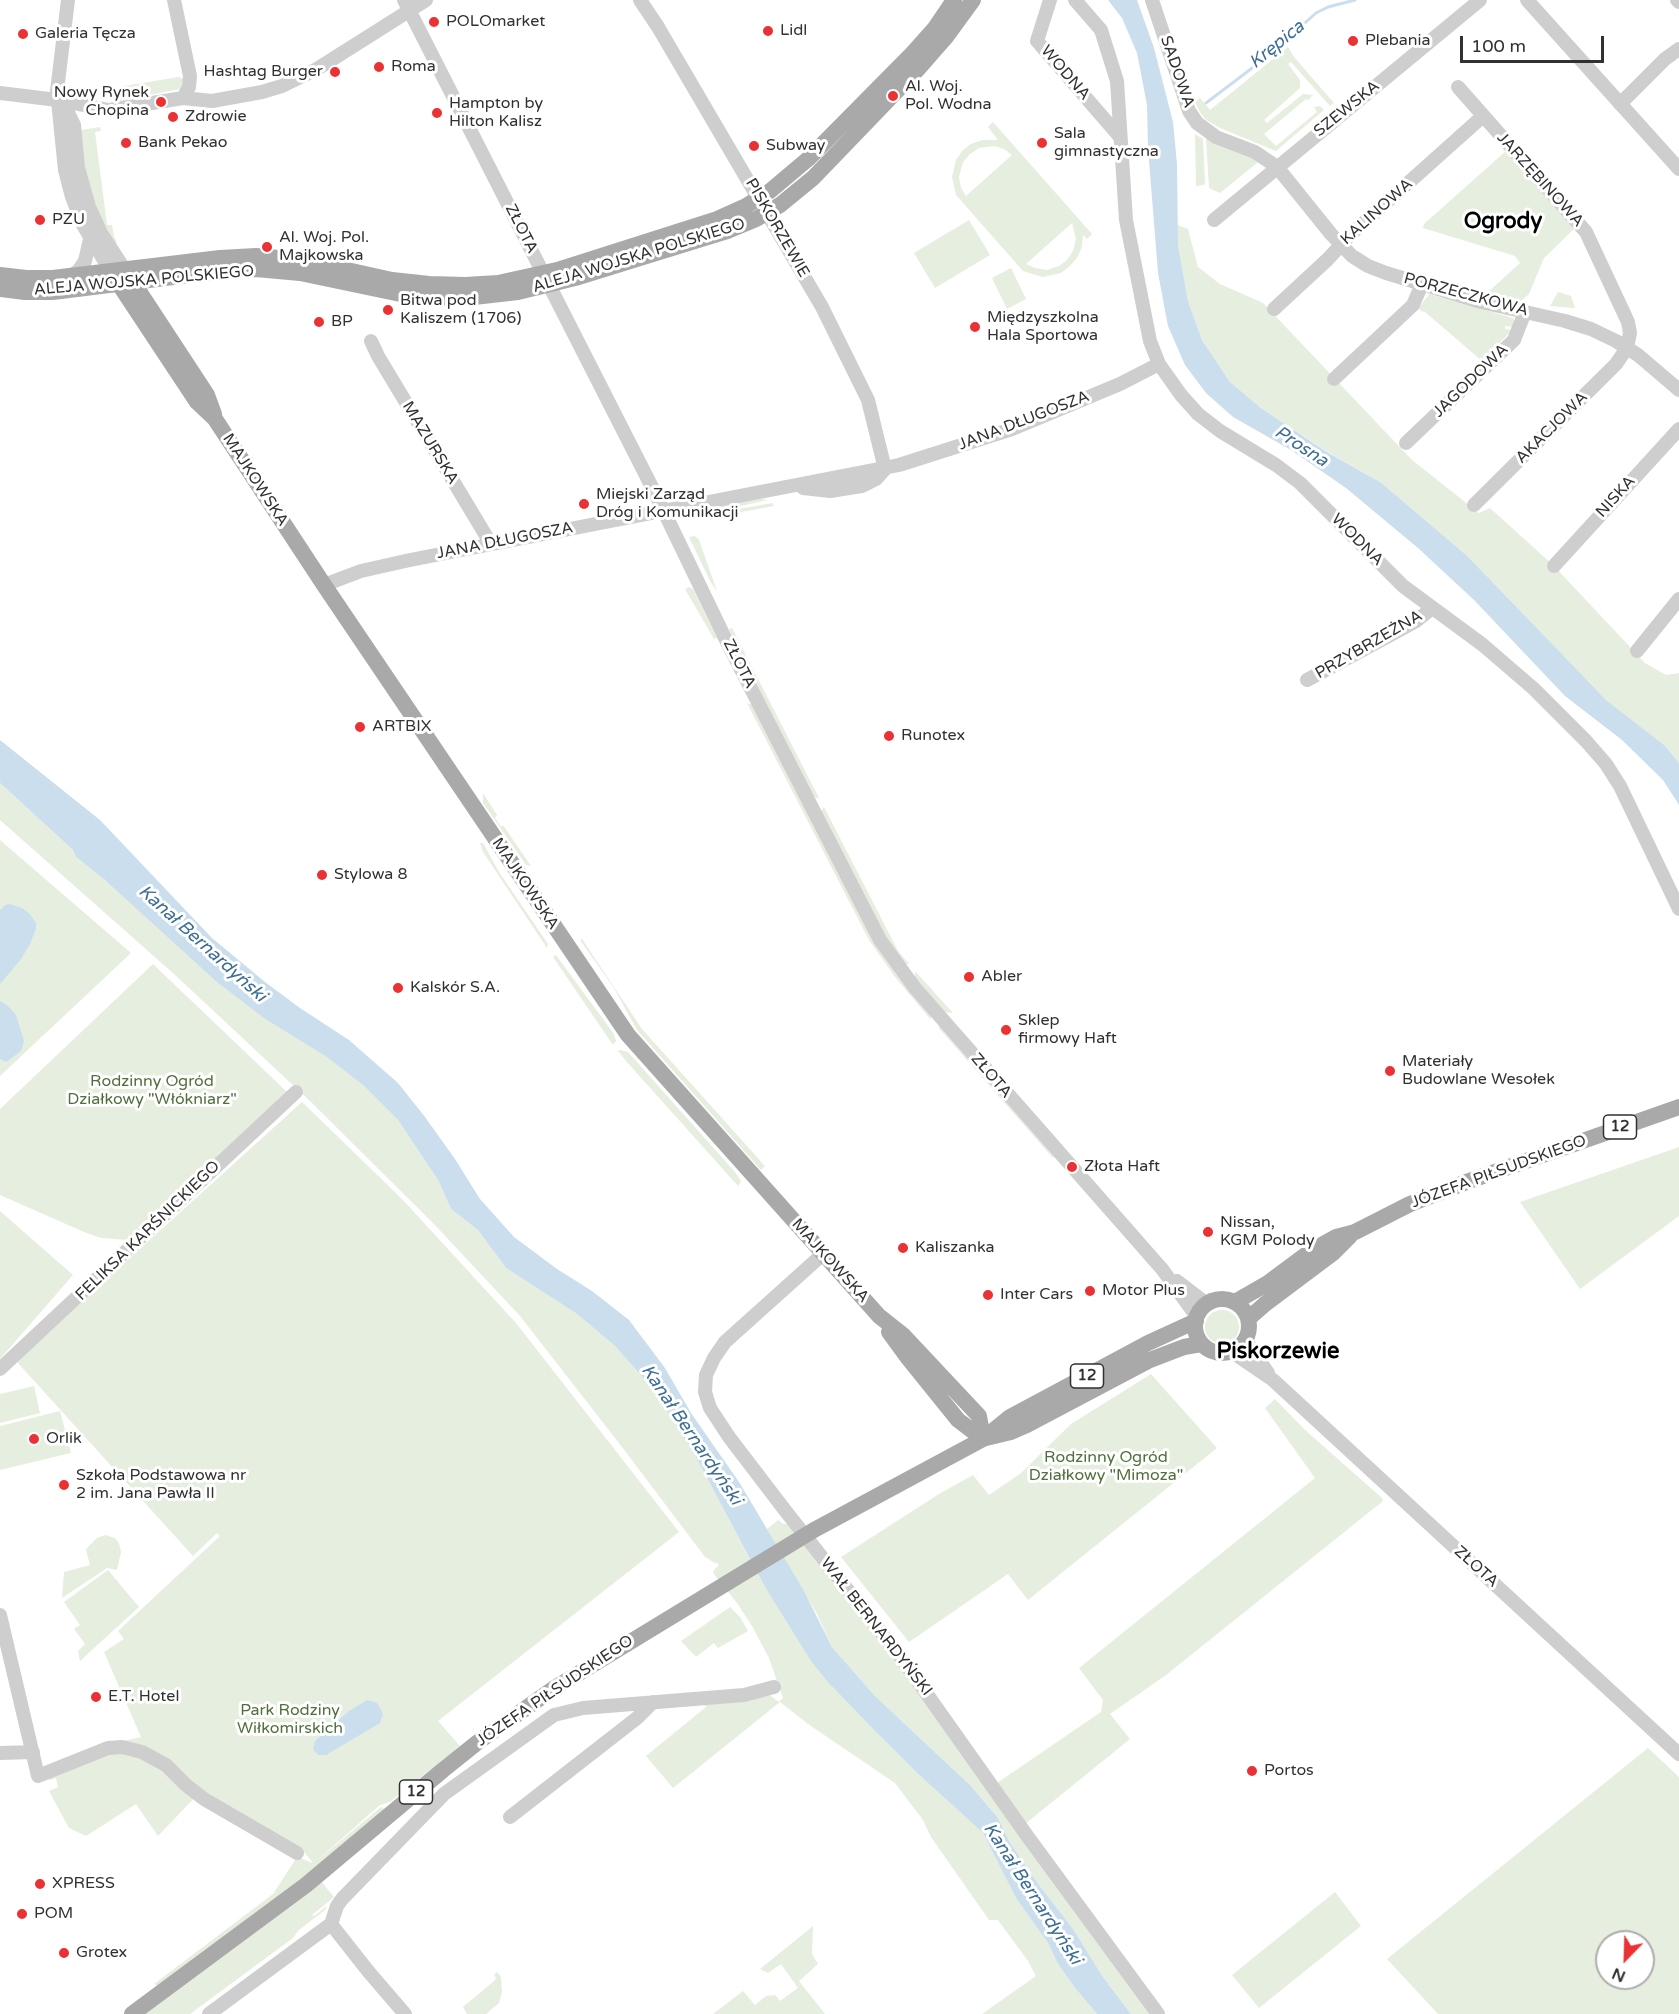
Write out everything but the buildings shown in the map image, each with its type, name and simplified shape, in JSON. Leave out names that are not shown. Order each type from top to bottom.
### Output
[{"type":"main road","name":"ALEJA WOJSKA POLSKIEGO","points":[[764,205],[929,35],[954,0]]},
{"type":"main road","name":"ALEJA WOJSKA POLSKIEGO","points":[[0,289],[53,292],[220,258],[256,256],[302,260],[392,280],[429,284],[465,285],[547,280],[733,212],[764,205],[802,188],[906,83],[973,0]]},
{"type":"main road","name":"ALEJA WOJSKA POLSKIEGO","points":[[0,275],[39,279],[122,277]]},
{"type":"main road","name":"MAJKOWSKA","points":[[122,277],[207,395],[215,419],[324,585],[628,1035],[879,1316],[908,1359],[958,1420],[983,1439]]},
{"type":"main road","name":"JÓZEFA PIŁSUDSKIEGO","points":[[1235,1302],[1268,1283],[1311,1251],[1336,1237],[1355,1232],[1410,1204],[1679,1107]]},
{"type":"main road","name":"JÓZEFA PIŁSUDSKIEGO","points":[[1248,1319],[1355,1232]]},
{"type":"main road","name":"12","points":[[1200,1314],[1218,1300],[1235,1302]]},
{"type":"main road","points":[[1200,1314],[1196,1333],[1201,1344],[1215,1353],[1232,1352],[1246,1341],[1249,1330],[1248,1319],[1243,1309],[1235,1302]]},
{"type":"main road","name":"JÓZEFA PIŁSUDSKIEGO","points":[[132,2014],[306,1885],[443,1770],[516,1714],[598,1660],[814,1530],[983,1439],[1010,1418],[1200,1314]]},
{"type":"main road","name":"JÓZEFA PIŁSUDSKIEGO","points":[[983,1439],[1011,1432],[1027,1425],[1150,1360],[1184,1347],[1201,1344]]},
{"type":"street","points":[[57,100],[68,0]]},
{"type":"street","points":[[174,0],[190,76],[189,87],[183,98]]},
{"type":"street","points":[[0,93],[115,109],[183,98],[220,100],[262,92],[282,86],[317,69],[406,5],[426,0]]},
{"type":"street","name":"PISKORZEWIE","points":[[640,0],[764,205],[822,307],[864,389],[874,419],[885,469]]},
{"type":"street","name":"WODNA","points":[[1050,0],[1037,41],[1120,131]]},
{"type":"street","name":"WODNA","points":[[1075,0],[1097,24],[1104,36],[1117,81],[1128,232],[1150,341],[1159,364],[1198,414],[1300,483],[1403,586],[1431,609],[1483,645],[1534,689],[1606,764],[1620,786],[1679,909]]},
{"type":"street","name":"SADOWA","points":[[1152,0],[1189,111],[1197,123],[1207,132],[1255,152],[1277,167]]},
{"type":"street","name":"SZEWSKA","points":[[1214,220],[1480,0]]},
{"type":"street","points":[[1527,0],[1679,169]]},
{"type":"street","name":"ZŁOTA","points":[[406,5],[664,511],[869,922],[889,955],[915,988],[1200,1314]]},
{"type":"street","points":[[1620,104],[1678,51]]},
{"type":"street","name":"JARZĘBINOWA","points":[[1458,87],[1586,232],[1628,322],[1630,333],[1627,348]]},
{"type":"street","name":"MAJKOWSKA","points":[[57,100],[67,111],[74,125],[78,168],[87,200],[122,277]]},
{"type":"street","name":"MAJKOWSKA","points":[[57,100],[68,183],[77,211],[90,239],[122,277]]},
{"type":"street","points":[[74,125],[81,115],[92,107]]},
{"type":"street","name":"KALINOWA","points":[[1274,309],[1340,245],[1483,116]]},
{"type":"street","name":"PORZECZKOWA","points":[[1277,167],[1340,245],[1368,266],[1481,302],[1591,329],[1627,348],[1679,390]]},
{"type":"street","points":[[70,277],[85,261],[90,239]]},
{"type":"street","points":[[1334,379],[1413,305],[1422,284]]},
{"type":"street","name":"JAGODOWA","points":[[1406,443],[1514,340],[1525,312]]},
{"type":"street","name":"MAZURSKA","points":[[371,341],[491,544]]},
{"type":"street","name":"AKACJOWA","points":[[1474,505],[1616,364],[1627,348]]},
{"type":"street","name":"JANA DŁUGOSZA","points":[[324,585],[348,575],[379,567],[885,469],[1004,432],[1120,384],[1159,364]]},
{"type":"street","name":"NISKA","points":[[1554,566],[1679,429]]},
{"type":"street","points":[[1637,651],[1679,599]]},
{"type":"street","name":"PRZYBRZEŻNA","points":[[1307,680],[1416,621],[1431,609]]},
{"type":"street","name":"FELIKSA KARŚNICKIEGO","points":[[0,1369],[296,1092]]},
{"type":"street","name":"WAŁ BERNARDYŃSKI","points":[[823,1254],[725,1342],[706,1375],[705,1392],[710,1408],[787,1514],[900,1656],[1028,1837],[1158,2014]]},
{"type":"street","name":"ZŁOTA","points":[[1246,1341],[1273,1380]]},
{"type":"street","name":"ZŁOTA","points":[[1232,1352],[1273,1380],[1679,1754]]},
{"type":"street","points":[[0,1615],[38,1776],[108,1748],[122,1748],[151,1756],[166,1765],[204,1799],[297,1853]]},
{"type":"street","points":[[209,2014],[331,1924],[342,1899],[455,1785],[554,1715],[571,1710],[744,1695],[774,1687]]},
{"type":"street","points":[[510,1817],[637,1718],[653,1702]]},
{"type":"street","points":[[0,1753],[33,1752]]},
{"type":"street","points":[[331,1924],[405,2014]]},
{"type":"green space","points":[[1288,47],[1334,103],[1330,106],[1291,62],[1288,64],[1300,80],[1300,88],[1264,120],[1267,123],[1303,94],[1313,95],[1264,134],[1276,146],[1317,112],[1314,107],[1320,106],[1324,110],[1276,151],[1206,120],[1195,102],[1200,98],[1210,110]]},
{"type":"green space","points":[[179,77],[184,83],[180,89],[118,101],[117,87]]},
{"type":"green space","points":[[993,122],[1092,234],[1087,239],[1083,235],[1082,247],[1077,258],[1061,273],[1043,277],[1023,271],[956,195],[952,177],[956,160],[971,144],[982,140],[998,140],[988,127]],"holes":[[[994,146],[1012,155],[966,196],[961,188],[959,177],[963,162],[979,148]],[[1072,223],[1076,239],[1073,251],[1067,260],[1047,270],[1026,264]]]},
{"type":"green space","points":[[100,127],[101,131],[95,132],[107,225],[112,225],[117,242],[115,244],[98,213],[84,172],[81,130]]},
{"type":"green space","points":[[1195,134],[1203,139],[1205,184],[1196,186]]},
{"type":"green space","points":[[1206,138],[1258,159],[1257,163],[1220,193],[1209,188]]},
{"type":"green space","points":[[1506,151],[1575,228],[1544,258],[1529,294],[1517,304],[1486,294],[1520,263],[1515,256],[1423,228],[1424,224]]},
{"type":"green space","points":[[969,220],[990,255],[935,288],[914,253]]},
{"type":"green space","points":[[1177,225],[1188,229],[1198,267],[1220,284],[1263,303],[1412,460],[1479,513],[1490,508],[1554,566],[1645,663],[1666,675],[1679,673],[1679,763],[1666,748],[1606,700],[1380,482],[1328,452],[1261,408],[1230,382],[1202,340],[1188,301],[1178,245]]},
{"type":"green space","points":[[1011,268],[1026,299],[1007,309],[992,278]]},
{"type":"green space","points":[[1558,292],[1571,296],[1575,308],[1550,306]]},
{"type":"green space","points":[[1429,294],[1513,318],[1515,322],[1513,327],[1505,326],[1505,329],[1512,330],[1482,361],[1424,311],[1422,312],[1419,308]]},
{"type":"green space","points":[[760,499],[768,500],[704,514],[697,511]]},
{"type":"green space","points":[[772,503],[774,506],[697,520],[701,516]]},
{"type":"green space","points":[[695,536],[699,540],[717,591],[689,537]]},
{"type":"green space","points":[[689,587],[693,589],[717,638],[714,639],[685,589]]},
{"type":"green space","points":[[732,628],[819,798],[812,797],[729,629]]},
{"type":"green space","points":[[747,703],[752,705],[873,939],[900,979],[931,1014],[931,1020],[895,977],[869,940]]},
{"type":"green space","points":[[0,783],[73,850],[76,857],[364,1086],[398,1120],[438,1180],[451,1209],[478,1230],[506,1268],[577,1314],[615,1346],[654,1390],[697,1459],[765,1587],[882,1738],[983,1833],[1016,1898],[1048,1943],[1058,1964],[1097,2014],[982,2014],[1036,1976],[1028,1961],[998,1920],[989,1920],[931,1837],[923,1820],[895,1783],[808,1724],[780,1702],[673,1788],[646,1756],[706,1707],[705,1705],[768,1694],[779,1702],[783,1698],[769,1658],[752,1626],[713,1573],[719,1565],[705,1557],[520,1316],[434,1224],[311,1102],[174,974],[0,820]]},
{"type":"green space","points":[[483,793],[497,815],[495,818],[501,827],[503,825],[531,866],[526,865],[483,803]]},
{"type":"green space","points":[[824,807],[898,951],[909,964],[904,964],[882,933],[820,813]]},
{"type":"green space","points":[[0,840],[131,953],[0,1076]]},
{"type":"green space","points":[[480,843],[483,843],[499,872],[548,944],[547,948],[483,852]]},
{"type":"green space","points":[[582,939],[642,1029],[765,1166],[761,1170],[637,1030],[614,988],[580,940]]},
{"type":"green space","points":[[556,955],[614,1034],[616,1041],[613,1045],[553,957]]},
{"type":"green space","name":"Rodzinny Ogród Działkowy \"Włókniarz\"","points":[[153,964],[287,1092],[128,1240],[101,1238],[0,1195],[0,1109]]},
{"type":"green space","points":[[915,971],[953,1013],[944,1012],[915,978]]},
{"type":"green space","points":[[940,1026],[1049,1148],[1053,1158],[938,1027]]},
{"type":"green space","points":[[618,1051],[628,1052],[735,1172],[741,1181],[738,1186],[626,1061]]},
{"type":"green space","name":"Park Rodziny Wiłkomirskich","points":[[302,1102],[402,1199],[516,1323],[679,1532],[438,1721],[460,1746],[390,1802],[380,1805],[313,1864],[381,1807],[387,1811],[318,1869],[156,1985],[154,1984],[273,1894],[297,1857],[313,1863],[304,1852],[200,1792],[158,1836],[136,1804],[86,1836],[69,1828],[49,1791],[58,1787],[56,1778],[49,1780],[46,1770],[97,1747],[141,1737],[104,1652],[124,1639],[118,1631],[220,1536],[217,1533],[193,1556],[17,1362]]},
{"type":"green space","points":[[1679,1147],[1679,1216],[1580,1289],[1520,1202]]},
{"type":"green space","points":[[0,1211],[73,1275],[0,1359]]},
{"type":"green space","points":[[1222,1310],[1234,1315],[1239,1327],[1234,1339],[1222,1344],[1210,1339],[1205,1327],[1210,1315]]},
{"type":"green space","name":"Rodzinny Ogród Działkowy \"Mimoza\"","points":[[1151,1374],[1217,1448],[1028,1600],[1008,1574],[909,1642],[841,1557],[939,1494],[973,1475],[989,1495],[1021,1473],[1071,1424]]},
{"type":"green space","points":[[34,1386],[40,1413],[0,1423],[0,1394]]},
{"type":"green space","points":[[1275,1399],[1304,1429],[1383,1501],[1166,1675],[1110,1714],[1130,1739],[1025,1824],[997,1783],[1101,1712],[1103,1700],[1079,1668],[1315,1478],[1265,1408]]},
{"type":"green space","name":"Orlik","points":[[60,1411],[71,1453],[0,1470],[0,1426]]},
{"type":"green space","points":[[778,1520],[783,1524],[788,1524],[800,1542],[820,1560],[851,1599],[1153,2014],[1131,2014],[1103,1977],[1073,1929],[1036,1881],[1009,1841],[998,1818],[971,1786],[875,1696],[832,1647],[817,1614],[767,1529]]},
{"type":"green space","points":[[105,1535],[115,1538],[119,1543],[121,1552],[117,1570],[107,1568],[62,1598],[64,1572],[90,1565],[86,1550],[97,1538]]},
{"type":"green space","points":[[108,1570],[139,1607],[80,1661],[78,1651],[85,1644],[74,1629],[80,1625],[64,1602]]},
{"type":"green space","points":[[730,1607],[740,1617],[748,1631],[718,1648],[714,1643],[696,1657],[681,1641]]},
{"type":"green space","points":[[1648,1748],[1679,1777],[1679,2014],[1438,2014],[1387,1959]]},
{"type":"green space","points":[[320,1880],[334,1897],[312,1915],[314,1916],[327,1906],[325,1910],[299,1930],[293,1938],[190,2014],[143,2014]]},
{"type":"green space","points":[[1335,1892],[1361,1926],[1259,2008],[1232,1975]]},
{"type":"green space","points":[[813,1926],[812,1954],[818,1964],[799,1981],[825,2014],[713,2014],[743,1991],[755,2005],[766,1996],[775,1995],[780,2001],[798,1988],[781,1964],[768,1973],[760,1969]]},
{"type":"green space","points":[[497,1972],[501,1977],[502,1992],[499,2003],[486,2014],[467,2014],[463,2007],[493,1982]]},
{"type":"water","name":"Prosna","points":[[1108,0],[1137,0],[1154,48],[1173,122],[1177,164],[1178,245],[1188,301],[1202,340],[1230,382],[1261,408],[1327,452],[1380,482],[1467,556],[1606,700],[1665,746],[1679,763],[1679,805],[1663,780],[1622,740],[1565,696],[1474,600],[1418,548],[1346,488],[1291,450],[1233,417],[1206,393],[1185,365],[1168,326],[1158,273],[1148,148],[1147,105],[1137,53],[1122,18]]},
{"type":"water","name":"Kanał Bernardyński","points":[[0,740],[100,820],[212,938],[265,982],[349,1040],[398,1083],[455,1159],[480,1199],[514,1237],[557,1269],[592,1291],[629,1320],[665,1368],[691,1413],[739,1482],[804,1591],[832,1647],[875,1696],[971,1786],[998,1818],[1009,1841],[1036,1881],[1073,1929],[1103,1977],[1131,2014],[1097,2014],[1058,1964],[1048,1943],[1016,1898],[983,1833],[882,1738],[811,1661],[765,1587],[697,1459],[654,1390],[615,1346],[577,1314],[506,1268],[478,1230],[451,1209],[438,1180],[398,1120],[364,1086],[327,1057],[264,1018],[217,982],[105,880],[76,857],[73,850],[0,783]]},
{"type":"water","points":[[10,904],[29,913],[36,923],[36,929],[21,959],[0,984],[0,910]]},
{"type":"water","points":[[0,1001],[16,1015],[24,1041],[21,1051],[6,1062],[0,1059]]},
{"type":"water","points":[[367,1700],[377,1703],[380,1708],[383,1714],[380,1723],[326,1755],[318,1755],[313,1749],[315,1741],[349,1711]]},
{"type":"waterway","name":"Krępica","points":[[1206,103],[1268,56],[1316,13],[1328,7],[1355,0]]},
{"type":"place","name":"POLOmarket","points":[[434,22]]},
{"type":"place","name":"Lidl","points":[[768,31]]},
{"type":"place","name":"Galeria Tęcza","points":[[23,34]]},
{"type":"place","name":"Plebania","points":[[1353,41]]},
{"type":"place","name":"Roma","points":[[379,67]]},
{"type":"place","name":"Hashtag Burger","points":[[335,72]]},
{"type":"place","name":"Al. Woj. Pol. Wodna","points":[[893,96]]},
{"type":"place","name":"Nowy Rynek Chopina","points":[[161,102]]},
{"type":"place","name":"Hampton by Hilton Kalisz","points":[[437,113]]},
{"type":"place","name":"Zdrowie","points":[[173,117]]},
{"type":"place","name":"Bank Pekao","points":[[126,143]]},
{"type":"place","name":"Sala gimnastyczna","points":[[1042,143]]},
{"type":"place","name":"Subway","points":[[754,146]]},
{"type":"place","name":"PZU","points":[[40,220]]},
{"type":"place","name":"Al. Woj. Pol. Majkowska","points":[[267,247]]},
{"type":"place","name":"Bitwa pod Kaliszem (1706)","points":[[388,310]]},
{"type":"place","name":"BP","points":[[319,322]]},
{"type":"place","name":"Międzyszkolna Hala Sportowa","points":[[975,327]]},
{"type":"place","name":"Miejski Zarząd Dróg i Komunikacji","points":[[584,504]]},
{"type":"place","name":"ARTBIX","points":[[360,727]]},
{"type":"place","name":"Runotex","points":[[889,736]]},
{"type":"place","name":"Stylowa 8","points":[[322,875]]},
{"type":"place","name":"Abler","points":[[969,977]]},
{"type":"place","name":"Kalskór S.A.","points":[[398,988]]},
{"type":"place","name":"Sklep firmowy Haft","points":[[1006,1030]]},
{"type":"place","name":"Materiały Budowlane Wesołek","points":[[1390,1071]]},
{"type":"place","name":"Złota Haft","points":[[1072,1167]]},
{"type":"place","name":"Nissan, KGM Polody","points":[[1208,1232]]},
{"type":"place","name":"Kaliszanka","points":[[903,1248]]},
{"type":"place","name":"Motor Plus","points":[[1090,1291]]},
{"type":"place","name":"Inter Cars","points":[[988,1295]]},
{"type":"place","name":"Orlik","points":[[34,1439]]},
{"type":"place","name":"Szkoła Podstawowa nr 2 im. Jana Pawła II","points":[[64,1485]]},
{"type":"place","name":"E.T. Hotel","points":[[96,1697]]},
{"type":"place","name":"Portos","points":[[1252,1771]]},
{"type":"place","name":"XPRESS","points":[[40,1884]]},
{"type":"place","name":"POM","points":[[22,1914]]},
{"type":"place","name":"Grotex","points":[[64,1953]]},
{"type":"district","name":"Ogrody","points":[[1503,222]]},
{"type":"district","name":"Piskorzewie","points":[[1278,1352]]}]
